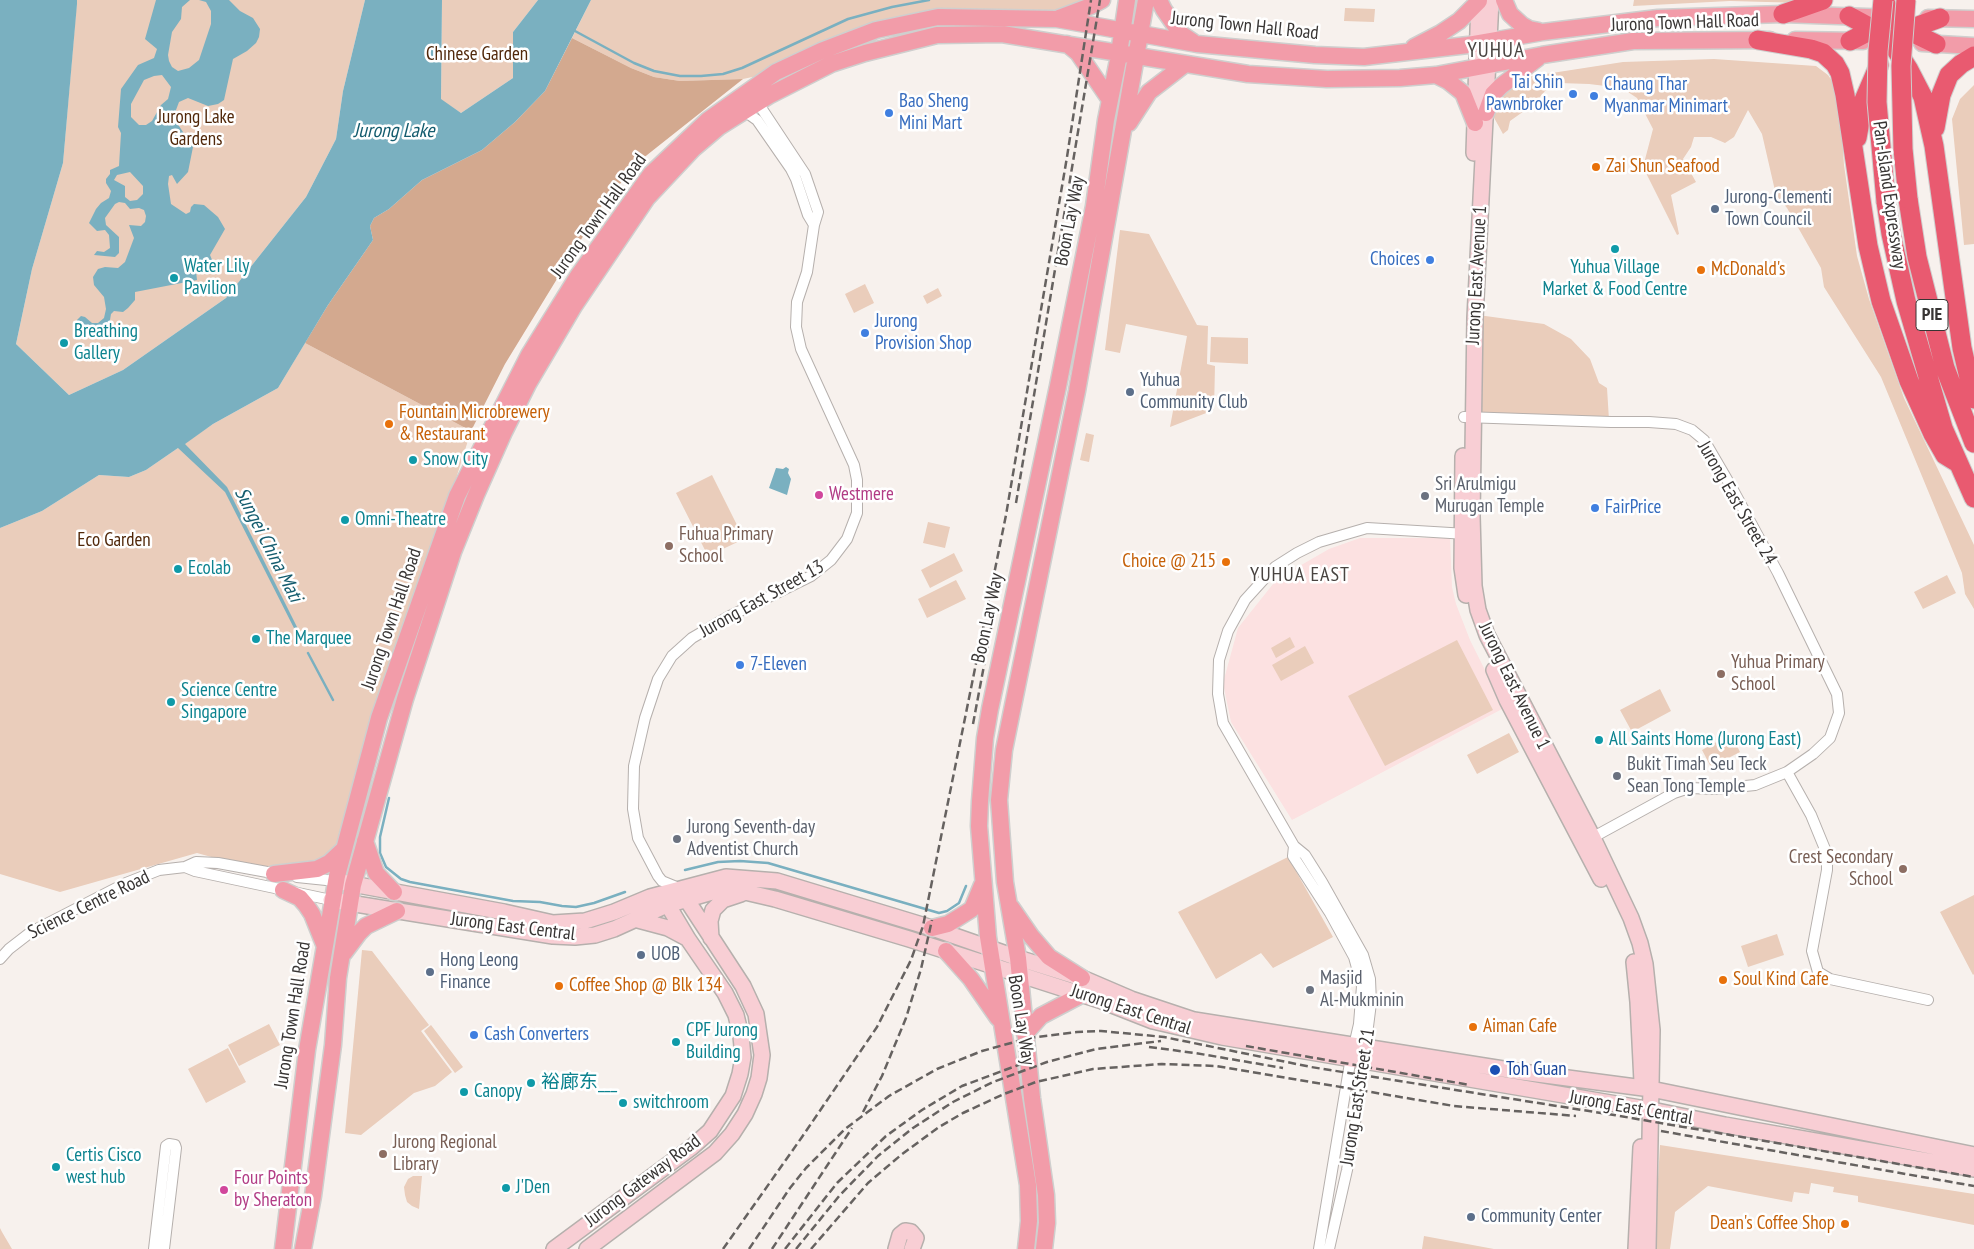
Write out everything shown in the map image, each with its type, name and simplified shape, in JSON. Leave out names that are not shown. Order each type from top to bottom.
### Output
[{"type":"highway","points":[[1783,14],[1823,0]]},
{"type":"highway","points":[[1884,0],[1892,18],[1907,30],[1936,44]]},
{"type":"highway","name":"Pan-Island Expressway","points":[[1884,0],[1878,51],[1877,102],[1886,202],[1891,234],[1906,301],[1943,428],[1974,498]]},
{"type":"highway","points":[[1850,41],[1875,30],[1892,18],[1903,7],[1906,0]]},
{"type":"highway","name":"Pan-Island Expressway","points":[[1906,0],[1901,66],[1903,149],[1908,199],[1917,257],[1945,368],[1974,442]]},
{"type":"highway","points":[[1849,16],[1875,30],[1891,42],[1923,97],[1934,146],[1962,348],[1974,399]]},
{"type":"highway","points":[[1855,160],[1859,123],[1864,100],[1873,75],[1891,42],[1907,30],[1940,18]]},
{"type":"highway","points":[[1758,40],[1811,49],[1823,53],[1835,64],[1840,73],[1868,246],[1890,331],[1909,381],[1937,442],[1945,455],[1958,463]]},
{"type":"highway","points":[[1934,146],[1938,105],[1947,79],[1961,64],[1974,56]]},
{"type":"main road","points":[[1057,18],[1102,0]]},
{"type":"main road","name":"Boon Lay Way","points":[[1026,1249],[1029,1221],[1028,1186],[992,966],[983,883],[980,818],[986,734],[1092,216],[1110,100],[1124,30],[1127,0]]},
{"type":"main road","name":"Boon Lay Way","points":[[1044,1249],[1047,1223],[1046,1195],[1032,1098],[1019,966],[1005,882],[999,800],[1004,750],[1076,400],[1142,34],[1146,0]]},
{"type":"main road","points":[[1159,0],[1181,34],[1197,44]]},
{"type":"main road","points":[[1406,52],[1459,21],[1483,0]]},
{"type":"main road","name":"Jurong East Avenue 1","points":[[1483,0],[1483,66],[1469,417],[1467,534],[1474,586],[1478,610],[1487,635],[1588,841],[1631,918],[1640,943],[1650,1006],[1647,1110]]},
{"type":"main road","points":[[1504,0],[1510,14],[1522,25],[1529,30],[1543,32]]},
{"type":"main road","name":"Jurong Town Hall Road","points":[[283,1249],[306,1059],[336,881],[379,718],[458,496],[574,306],[647,198],[693,148],[719,127],[776,72],[821,51],[876,30],[938,17],[1057,18],[1197,44],[1315,55],[1364,56],[1658,18],[1783,14],[1974,19]]},
{"type":"main road","name":"Jurong Town Hall Road","points":[[758,103],[792,83],[831,64],[865,53],[937,36],[1002,34],[1248,74],[1327,79],[1400,78],[1436,75],[1542,55],[1633,42],[1850,41],[1974,46]]},
{"type":"main road","points":[[1067,44],[1078,54],[1110,100]]},
{"type":"main road","points":[[1436,75],[1448,80],[1463,93],[1480,118],[1493,94],[1542,55]]},
{"type":"main road","points":[[1124,132],[1149,92],[1184,65]]},
{"type":"main road","points":[[740,105],[752,99],[758,103]]},
{"type":"main road","name":"Jurong Town Hall Road","points":[[303,1249],[313,1196],[333,1045],[341,956],[353,885],[398,724],[433,610],[498,430],[530,356],[563,300],[646,180],[661,163],[708,120],[740,105]]},
{"type":"main road","points":[[612,227],[624,219],[630,222]]},
{"type":"main road","points":[[365,841],[376,873],[394,892]]},
{"type":"main road","points":[[274,874],[317,869],[329,863],[344,849]]},
{"type":"main road","name":"Jurong East Central","points":[[682,894],[726,876],[776,881],[932,928],[990,948],[1019,966],[1081,995],[1153,1021],[1222,1037],[1647,1110],[1974,1169]]},
{"type":"main road","name":"Jurong East Central","points":[[336,881],[553,923],[584,921],[664,893],[682,894],[719,890],[745,892],[775,899],[992,966],[1019,966],[1082,978],[1132,999],[1194,1020],[1522,1072],[1647,1089],[1974,1155]]},
{"type":"main road","points":[[932,928],[948,924],[972,909],[983,883]]},
{"type":"main road","points":[[283,890],[300,898],[306,905],[312,914],[324,944]]},
{"type":"main road","points":[[711,938],[710,921],[713,910],[723,900],[745,892]]},
{"type":"main road","name":"Jurong East Central","points":[[332,900],[553,936],[575,937],[595,935],[638,920],[664,893]]},
{"type":"main road","name":"Jurong Gateway Road","points":[[554,1249],[692,1147],[710,1130],[733,1096],[741,1068],[741,1036],[736,1015],[724,993],[688,939],[664,893]]},
{"type":"main road","name":"Jurong Gateway Road","points":[[586,1249],[715,1153],[732,1134],[745,1114],[754,1094],[760,1071],[758,1020],[756,1014],[743,986],[682,894]]},
{"type":"main road","points":[[1009,903],[1031,936],[1049,957],[1082,978]]},
{"type":"main road","points":[[341,956],[366,926],[396,911]]},
{"type":"main road","points":[[638,920],[668,928],[688,939]]},
{"type":"main road","points":[[946,951],[971,979],[1002,1024]]},
{"type":"main road","points":[[1025,1034],[1041,1016],[1081,995]]},
{"type":"main road","points":[[741,1068],[760,1071]]},
{"type":"main road","points":[[1636,1249],[1647,1110]]},
{"type":"main road","points":[[1647,1110],[1648,1249]]},
{"type":"main road","points":[[896,1249],[900,1234],[905,1231],[911,1232],[916,1238],[912,1249]]},
{"type":"street","name":"Jurong East Street 13","points":[[664,893],[638,838],[632,791],[634,766],[645,718],[658,679],[672,656],[692,638],[725,619],[811,576],[831,560],[847,539],[857,513],[857,480],[854,465],[801,349],[796,327],[797,302],[807,272],[814,225],[818,212],[805,174],[758,103]]},
{"type":"street","points":[[740,105],[757,120],[790,169],[796,179],[808,215],[814,225]]},
{"type":"street","name":"Jurong East Street 24","points":[[1469,417],[1676,424],[1692,430],[1704,440],[1724,473],[1773,564],[1837,694],[1839,713],[1830,738],[1813,754],[1788,772],[1755,785],[1716,789],[1690,788],[1674,793],[1588,841]]},
{"type":"street","name":"Jurong East Street 21","points":[[1319,1249],[1360,1046],[1362,993],[1358,968],[1345,939],[1293,856],[1294,846],[1223,723],[1218,694],[1219,660],[1228,631],[1245,600],[1275,567],[1297,553],[1319,542],[1367,528],[1467,534]]},
{"type":"street","points":[[1788,772],[1827,854],[1827,870],[1812,951],[1818,972],[1830,979],[1928,1000]]},
{"type":"street","name":"Science Centre Road","points":[[0,959],[31,932],[113,890],[159,870],[185,867],[196,862],[218,863],[274,874],[336,881]]},
{"type":"street","name":"Science Centre Road","points":[[185,867],[195,871],[332,900]]},
{"type":"street","name":"Jurong East Street 21","points":[[1329,1249],[1347,1170],[1357,1061]]},
{"type":"street","points":[[154,1249],[166,1146],[169,1144],[174,1145],[176,1148],[164,1249]]},
{"type":"shaded area","points":[[572,38],[631,68],[654,77],[680,81],[743,79],[642,159],[604,202],[505,364],[471,431],[305,343],[328,305],[373,240],[370,226],[374,218],[389,209],[422,180],[482,150],[515,122],[545,91]]},
{"type":"shaded area","points":[[1360,538],[1450,538],[1452,587],[1456,604],[1470,640],[1504,708],[1292,820],[1231,722],[1223,683],[1238,628],[1277,579],[1329,549]]},
{"type":"green space","name":"Jurong Lake Gardens","points":[[77,0],[365,0],[343,91],[336,139],[306,197],[226,298],[123,370],[69,395],[16,344],[32,269],[63,163]]},
{"type":"green space","name":"Chinese Garden","points":[[442,0],[538,0],[513,32],[513,78],[461,113],[441,100]]},
{"type":"green space","points":[[591,0],[1102,0],[1069,15],[938,17],[776,72],[743,79],[680,81],[654,77],[631,68],[572,38]]},
{"type":"green space","points":[[1634,0],[1814,0],[1804,3],[1730,1],[1633,6]]},
{"type":"green space","points":[[1345,8],[1375,9],[1374,22],[1344,21]]},
{"type":"green space","points":[[1714,59],[1816,66],[1828,75],[1832,81],[1840,107],[1844,165],[1857,256],[1869,299],[1904,398],[1974,545],[1974,609],[1965,594],[1962,573],[1881,377],[1824,287],[1821,268],[1787,208],[1776,195],[1762,134],[1748,110],[1734,137],[1725,143],[1711,137],[1694,137],[1691,147],[1683,159],[1696,182],[1671,195],[1679,234],[1677,235],[1643,167],[1653,129],[1637,98],[1622,88],[1559,83],[1545,91],[1534,104],[1510,121],[1508,130],[1503,134],[1492,114],[1499,97],[1526,77],[1623,62]]},
{"type":"green space","points":[[1974,85],[1974,244],[1964,245],[1952,119],[1960,99]]},
{"type":"green space","points":[[1120,230],[1149,234],[1197,325],[1208,326],[1207,364],[1215,366],[1214,410],[1170,427],[1187,336],[1126,324],[1120,353],[1105,350]]},
{"type":"green space","points":[[865,284],[874,303],[854,313],[845,294]]},
{"type":"green space","points":[[938,288],[942,296],[927,304],[923,296]]},
{"type":"green space","points":[[1478,315],[1544,324],[1571,339],[1590,359],[1599,383],[1607,388],[1609,420],[1473,417]]},
{"type":"green space","points":[[1211,337],[1248,338],[1248,364],[1210,362]]},
{"type":"green space","name":"Eco Garden","points":[[305,343],[471,431],[339,850],[319,879],[280,876],[197,853],[60,892],[0,874],[0,528],[42,511],[99,475],[129,477],[146,470],[213,424],[278,388]]},
{"type":"green space","points":[[1086,433],[1094,435],[1089,462],[1080,460]]},
{"type":"green space","points":[[712,475],[744,539],[708,556],[676,493]]},
{"type":"green space","points":[[928,522],[950,527],[945,548],[923,543]]},
{"type":"green space","points":[[954,553],[963,571],[930,588],[921,570]]},
{"type":"green space","points":[[1947,575],[1956,593],[1923,609],[1914,592]]},
{"type":"green space","points":[[956,580],[966,599],[927,618],[918,599]]},
{"type":"green space","points":[[1290,637],[1295,647],[1276,658],[1271,648]]},
{"type":"green space","points":[[1457,640],[1493,710],[1385,766],[1348,696]]},
{"type":"green space","points":[[1305,646],[1314,663],[1281,681],[1272,665]]},
{"type":"green space","points":[[1660,689],[1671,711],[1632,732],[1620,710]]},
{"type":"green space","points":[[1509,733],[1519,752],[1477,774],[1467,755]]},
{"type":"green space","points":[[1731,734],[1740,752],[1711,767],[1702,750]]},
{"type":"green space","points":[[1288,857],[1333,937],[1273,968],[1261,953],[1216,979],[1178,912]]},
{"type":"green space","points":[[1974,895],[1974,974],[1973,975],[1940,912]]},
{"type":"green space","points":[[1777,934],[1784,955],[1748,967],[1741,946]]},
{"type":"green space","points":[[362,950],[372,951],[429,1025],[421,1031],[452,1072],[435,1086],[414,1093],[361,1135],[345,1133]]},
{"type":"green space","points":[[269,1024],[280,1045],[239,1066],[228,1045]]},
{"type":"green space","points":[[431,1025],[463,1067],[455,1073],[424,1031]]},
{"type":"green space","points":[[228,1048],[246,1082],[206,1103],[188,1069]]},
{"type":"green space","points":[[1660,1145],[1974,1194],[1974,1225],[1858,1202],[1858,1196],[1833,1192],[1834,1187],[1811,1183],[1809,1194],[1794,1192],[1792,1202],[1708,1186],[1675,1212],[1670,1249],[1654,1249]]},
{"type":"green space","points":[[413,1176],[422,1176],[419,1209],[407,1202],[405,1195],[404,1187],[408,1179]]},
{"type":"green space","points":[[0,1228],[2,1232],[12,1249],[0,1249]]},
{"type":"green space","points":[[1424,1236],[1494,1249],[1422,1249]]},
{"type":"water","name":"Jurong Lake","points":[[0,0],[77,0],[63,163],[32,269],[16,344],[69,395],[123,370],[226,298],[306,197],[336,139],[343,91],[365,0],[442,0],[441,99],[461,113],[513,78],[513,32],[538,0],[591,0],[545,91],[515,122],[482,150],[422,180],[389,209],[374,218],[370,226],[373,240],[328,305],[278,388],[213,424],[185,444],[227,487],[300,633],[297,634],[225,492],[178,448],[146,470],[129,477],[99,475],[42,511],[0,528]]},
{"type":"water","points":[[156,0],[190,0],[182,7],[181,19],[172,32],[168,55],[172,67],[178,71],[189,68],[199,60],[211,24],[211,11],[206,2],[199,0],[229,0],[240,11],[253,18],[260,29],[256,43],[233,59],[224,100],[218,104],[208,106],[188,98],[179,102],[176,110],[175,120],[193,147],[188,172],[177,184],[172,175],[169,176],[168,184],[171,204],[186,214],[190,212],[194,204],[204,205],[218,217],[225,229],[210,255],[215,267],[196,271],[197,280],[135,292],[135,300],[128,308],[123,312],[114,311],[111,314],[110,320],[113,327],[98,338],[89,338],[78,333],[77,320],[81,316],[92,323],[98,323],[104,318],[106,309],[104,297],[94,285],[93,277],[98,269],[105,267],[118,268],[125,262],[134,238],[129,225],[141,226],[145,222],[144,210],[139,208],[130,209],[125,203],[119,202],[115,204],[105,218],[106,225],[119,237],[119,253],[115,257],[94,255],[97,251],[104,252],[110,248],[109,235],[105,230],[97,231],[89,223],[96,209],[109,198],[111,191],[106,183],[106,179],[110,174],[110,170],[119,166],[121,133],[118,127],[121,89],[138,65],[154,58],[157,49],[145,39]],"holes":[[[162,75],[171,87],[168,99],[161,105],[152,121],[146,125],[139,125],[131,117],[131,104],[144,80]],[[130,172],[143,186],[143,194],[137,200],[130,201],[125,197],[125,186],[114,180],[117,175]]]},
{"type":"water","points":[[786,467],[789,469],[788,473],[791,479],[787,495],[769,488],[776,468],[783,469]]},
{"type":"waterway","points":[[575,31],[634,63],[654,71],[680,76],[701,76],[723,74],[742,68],[848,19],[892,7],[929,0]]},
{"type":"waterway","name":"Sungei China Mati","points":[[298,632],[302,642]]},
{"type":"waterway","name":"Sungei China Mati","points":[[308,653],[333,700]]},
{"type":"waterway","points":[[389,798],[380,837],[380,853],[386,867],[401,879],[513,901],[540,902],[576,907],[625,892]]},
{"type":"waterway","points":[[685,870],[718,862],[768,863],[939,913],[947,911],[959,903],[966,886]]},
{"type":"railway","points":[[723,1249],[877,1027],[911,960],[923,926],[1006,515],[1067,157],[1091,0]]},
{"type":"railway","points":[[1016,503],[1100,0]]},
{"type":"railway","points":[[973,724],[992,623]]},
{"type":"railway","points":[[863,1112],[882,1076],[906,1018],[921,969],[932,920]]},
{"type":"railway","points":[[749,1249],[790,1188],[806,1168],[845,1129],[889,1096],[937,1069],[982,1051],[1029,1038],[1077,1032],[1101,1031],[1164,1037],[1311,1067],[1614,1115],[1974,1177]]},
{"type":"railway","points":[[796,1249],[840,1195],[878,1156],[913,1128],[953,1102],[993,1082],[1047,1062],[1096,1049],[1161,1041]]},
{"type":"railway","points":[[1246,1046],[1470,1085]]},
{"type":"railway","points":[[1149,1047],[1283,1068]]},
{"type":"railway","points":[[785,1249],[837,1183],[886,1136],[922,1110],[962,1086],[1021,1064]]},
{"type":"railway","points":[[811,1249],[868,1183],[901,1155],[939,1127],[963,1113],[1004,1094],[1036,1082],[1093,1069],[1162,1064],[1216,1066],[1454,1106],[1576,1116]]},
{"type":"railway","points":[[772,1249],[852,1128]]},
{"type":"railway","points":[[1661,1131],[1974,1186]]},
{"type":"place","name":"Tai Shin Pawnbroker","points":[[1573,94]]},
{"type":"place","name":"Chaung Thar Myanmar Minimart","points":[[1594,96]]},
{"type":"place","name":"Bao Sheng Mini Mart","points":[[889,113]]},
{"type":"place","name":"Zai Shun Seafood","points":[[1596,167]]},
{"type":"place","name":"Jurong-Clementi Town Council","points":[[1715,209]]},
{"type":"place","name":"Yuhua Village Market & Food Centre","points":[[1615,249]]},
{"type":"place","name":"Choices","points":[[1430,260]]},
{"type":"place","name":"McDonald's","points":[[1701,270]]},
{"type":"place","name":"Water Lily Pavilion","points":[[174,278]]},
{"type":"place","name":"Jurong Provision Shop","points":[[865,333]]},
{"type":"place","name":"Breathing Gallery","points":[[64,343]]},
{"type":"place","name":"Yuhua Community Club","points":[[1130,392]]},
{"type":"place","name":"Fountain Microbrewery & Restaurant","points":[[389,424]]},
{"type":"place","name":"Snow City","points":[[413,460]]},
{"type":"place","name":"Westmere","points":[[819,495]]},
{"type":"place","name":"Sri Arulmigu Murugan Temple","points":[[1425,496]]},
{"type":"place","name":"FairPrice","points":[[1595,508]]},
{"type":"place","name":"Omni-Theatre","points":[[345,520]]},
{"type":"place","name":"Fuhua Primary School","points":[[669,546]]},
{"type":"place","name":"Choice @ 215","points":[[1226,562]]},
{"type":"place","name":"Ecolab","points":[[178,569]]},
{"type":"place","name":"The Marquee","points":[[256,639]]},
{"type":"place","name":"7-Eleven","points":[[740,665]]},
{"type":"place","name":"Yuhua Primary School","points":[[1721,674]]},
{"type":"place","name":"Science Centre Singapore","points":[[171,702]]},
{"type":"place","name":"All Saints Home (Jurong East)","points":[[1599,740]]},
{"type":"place","name":"Bukit Timah Seu Teck Sean Tong Temple","points":[[1617,776]]},
{"type":"place","name":"Jurong Seventh-day Adventist Church","points":[[677,839]]},
{"type":"place","name":"Crest Secondary School","points":[[1903,869]]},
{"type":"place","name":"UOB","points":[[641,955]]},
{"type":"place","name":"Hong Leong Finance","points":[[430,972]]},
{"type":"place","name":"Soul Kind Cafe","points":[[1723,980]]},
{"type":"place","name":"Coffee Shop @ Blk 134","points":[[559,986]]},
{"type":"place","name":"Masjid Al-Mukminin","points":[[1310,990]]},
{"type":"place","name":"Aiman Cafe","points":[[1473,1027]]},
{"type":"place","name":"Cash Converters","points":[[474,1035]]},
{"type":"place","name":"CPF Jurong Building","points":[[676,1042]]},
{"type":"place","name":"Toh Guan","points":[[1495,1070]]},
{"type":"place","name":"裕廊东___","points":[[531,1083]]},
{"type":"place","name":"Canopy","points":[[464,1092]]},
{"type":"place","name":"switchroom","points":[[623,1103]]},
{"type":"place","name":"Jurong Regional Library","points":[[383,1154]]},
{"type":"place","name":"Certis Cisco west hub","points":[[56,1167]]},
{"type":"place","name":"J'Den","points":[[506,1188]]},
{"type":"place","name":"Four Points by Sheraton","points":[[224,1190]]},
{"type":"place","name":"Community Center","points":[[1471,1217]]},
{"type":"place","name":"Dean's Coffee Shop","points":[[1845,1224]]},
{"type":"district","name":"YUHUA","points":[[1496,51]]},
{"type":"district","name":"YUHUA EAST","points":[[1300,575]]}]
